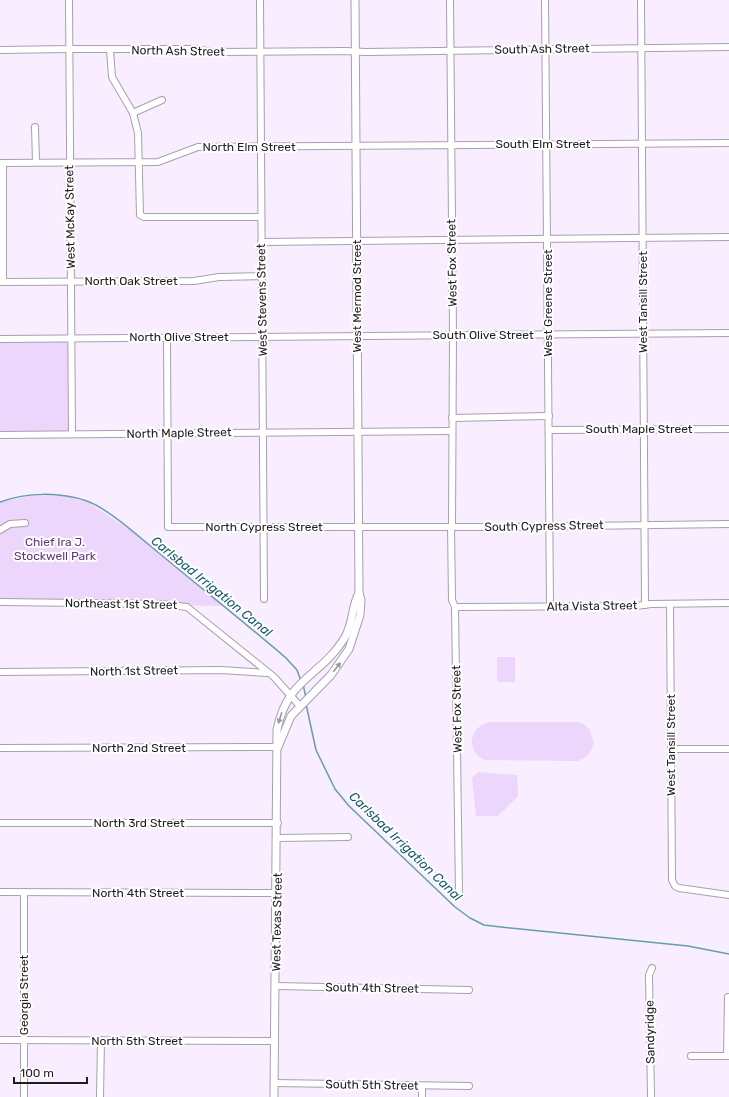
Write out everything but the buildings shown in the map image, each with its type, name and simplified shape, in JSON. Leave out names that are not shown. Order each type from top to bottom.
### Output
[{"type":"street","name":"West McKay Street","points":[[69,0],[72,434]]},
{"type":"street","name":"West Stevens Street","points":[[260,0],[264,599]]},
{"type":"street","name":"West Mermod Street","points":[[355,0],[359,593]]},
{"type":"street","name":"West Fox Street","points":[[450,0],[453,334],[451,526],[452,600],[455,607],[459,893]]},
{"type":"street","name":"West Greene Street","points":[[545,0],[550,606]]},
{"type":"street","name":"West Tansill Street","points":[[641,0],[646,605]]},
{"type":"street","name":"South Ash Street","points":[[355,52],[729,47]]},
{"type":"street","name":"North Ash Street","points":[[0,50],[69,49],[355,52]]},
{"type":"street","points":[[110,50],[112,77],[133,113],[138,133],[140,215],[144,217],[261,217]]},
{"type":"street","points":[[133,113],[162,100]]},
{"type":"street","points":[[35,127],[36,162]]},
{"type":"street","name":"South Elm Street","points":[[356,146],[729,142]]},
{"type":"street","name":"North Elm Street","points":[[1,163],[158,162],[198,147],[356,146]]},
{"type":"street","points":[[1,163],[2,282]]},
{"type":"street","points":[[261,242],[729,237]]},
{"type":"street","name":"North Oak Street","points":[[2,282],[199,281],[219,277],[262,276]]},
{"type":"street","name":"South Olive Street","points":[[357,336],[453,334],[548,335],[729,333]]},
{"type":"street","name":"North Olive Street","points":[[0,339],[357,336]]},
{"type":"street","points":[[167,338],[167,433]]},
{"type":"street","points":[[452,418],[548,416]]},
{"type":"street","name":"South Maple Street","points":[[549,430],[729,429]]},
{"type":"street","points":[[358,432],[451,431]]},
{"type":"street","name":"North Maple Street","points":[[0,435],[358,432]]},
{"type":"street","name":"North Cypress Street","points":[[167,433],[168,527],[359,527]]},
{"type":"street","points":[[0,530],[10,524],[25,523]]},
{"type":"street","name":"South Cypress Street","points":[[359,527],[729,524]]},
{"type":"street","name":"West Texas Street","points":[[274,1097],[278,823],[278,747],[276,742],[278,724],[292,693],[306,677],[332,654],[344,639],[352,622],[355,600],[359,593]]},
{"type":"street","name":"West Texas Street","points":[[278,747],[288,719],[299,705],[331,675],[349,649],[360,615],[361,600],[359,593]]},
{"type":"street","name":"Northeast 1st Street","points":[[0,602],[161,604],[185,606],[202,617],[262,667],[267,673],[274,677],[292,693],[299,705]]},
{"type":"street","name":"Alta Vista Street","points":[[455,607],[729,603]]},
{"type":"street","name":"West Tansill Street","points":[[670,604],[672,870],[675,886],[729,895]]},
{"type":"street","name":"North 1st Street","points":[[0,672],[228,670],[267,673]]},
{"type":"street","name":"North 2nd Street","points":[[0,748],[278,747]]},
{"type":"street","points":[[671,749],[729,749]]},
{"type":"street","name":"North 3rd Street","points":[[0,823],[278,823]]},
{"type":"street","points":[[277,838],[348,837]]},
{"type":"street","name":"North 4th Street","points":[[0,892],[277,893]]},
{"type":"street","name":"Georgia Street","points":[[24,892],[24,1097]]},
{"type":"street","name":"Sandyridge","points":[[651,1097],[649,975],[652,968]]},
{"type":"street","name":"South 4th Street","points":[[276,986],[469,990]]},
{"type":"street","points":[[691,1056],[728,1056],[728,997]]},
{"type":"street","name":"North 5th Street","points":[[0,1040],[275,1041]]},
{"type":"street","points":[[100,1097],[101,1040]]},
{"type":"street","name":"South 5th Street","points":[[274,1083],[469,1086]]},
{"type":"street","points":[[422,1086],[422,1097]]},
{"type":"green space","points":[[71,338],[72,434],[0,435],[0,339]]},
{"type":"green space","name":"Chief Ira J. Stockwell Park","points":[[33,495],[64,496],[88,502],[134,533],[223,606],[0,602],[0,502]]},
{"type":"green space","points":[[497,657],[515,657],[515,682],[497,682]]},
{"type":"green space","points":[[490,722],[578,722],[590,730],[594,744],[588,756],[578,761],[485,760],[474,751],[472,739],[478,728],[483,724]]},
{"type":"green space","points":[[478,772],[517,775],[518,796],[498,816],[476,816],[472,778]]},
{"type":"waterway","name":"Carlsbad Irrigation Canal","points":[[0,502],[21,496],[44,494],[77,498],[105,510],[134,532],[286,658],[297,670],[301,681]]},
{"type":"waterway","name":"Carlsbad Irrigation Canal","points":[[303,684],[306,698]]},
{"type":"waterway","name":"Carlsbad Irrigation Canal","points":[[306,704],[316,750],[335,789],[349,806],[455,907],[470,918],[484,925],[688,946],[729,954]]}]
